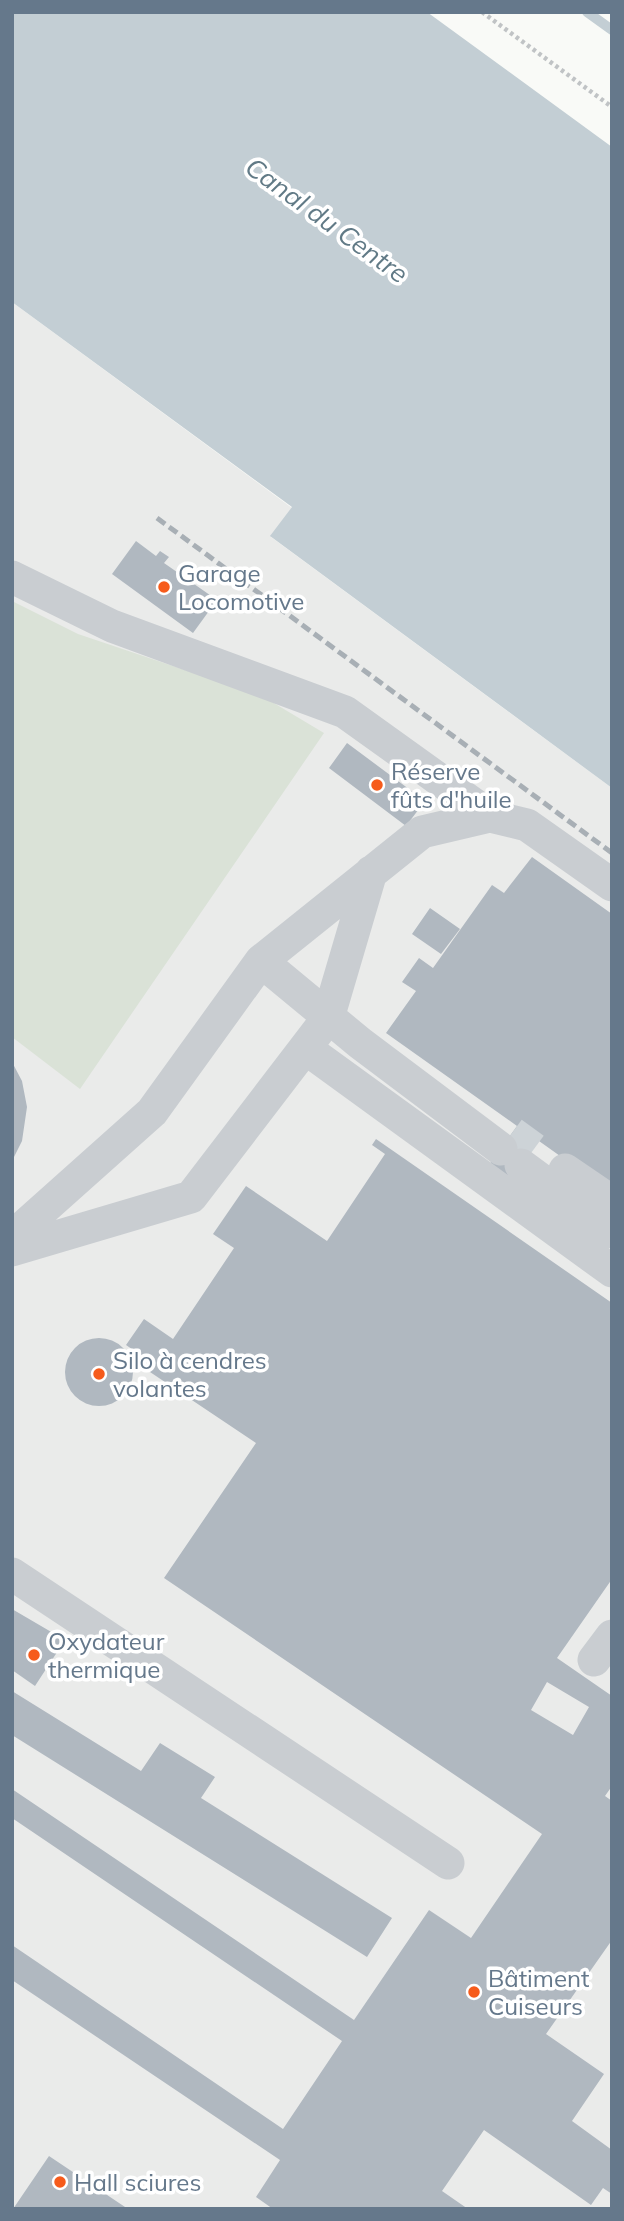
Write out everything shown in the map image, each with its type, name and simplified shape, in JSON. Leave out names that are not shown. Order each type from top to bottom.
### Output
[{"type":"lane","points":[[12,577],[112,626],[345,712],[490,816],[527,825],[612,885]]},
{"type":"lane","points":[[12,1237],[152,1112],[261,961],[422,832],[490,816]]},
{"type":"lane","points":[[12,1250],[191,1197],[328,1018],[371,872]]},
{"type":"lane","points":[[261,961],[328,1018],[517,1149],[612,1202]]},
{"type":"lane","points":[[305,1048],[612,1271]]},
{"type":"lane","points":[[517,1149],[612,1232]]},
{"type":"lane","points":[[12,1574],[448,1863]]},
{"type":"path","points":[[482,12],[612,107]]},
{"type":"shaded area","points":[[12,302],[292,508],[271,537],[612,788],[612,2209],[12,2209]]},
{"type":"shaded area","points":[[12,601],[78,634],[262,696],[324,733],[80,1089],[12,1037]]},
{"type":"water","name":"Canal du Centre","points":[[12,12],[427,12],[612,147],[612,788],[270,536],[292,507],[12,302]]},
{"type":"building","name":"Garage Locomotive","points":[[136,541],[156,556],[160,551],[169,557],[164,563],[217,600],[193,633],[112,574]]},
{"type":"building","name":"Réserve fûts d'huile","points":[[347,743],[425,801],[406,826],[329,768]]},
{"type":"building","points":[[532,857],[612,914],[612,1193],[539,1141],[507,1184],[486,1169],[517,1126],[386,1033],[416,991],[402,982],[419,958],[433,968],[492,885],[504,893]]},
{"type":"building","points":[[430,908],[460,929],[441,954],[412,934]]},
{"type":"building","points":[[12,1062],[22,1081],[27,1107],[22,1141],[12,1161]]},
{"type":"building","points":[[376,1139],[612,1303],[612,1579],[557,1658],[612,1696],[612,1786],[605,1796],[612,1801],[612,1940],[546,2034],[604,2074],[572,2121],[612,2150],[612,2194],[603,2188],[591,2205],[484,2130],[442,2191],[468,2209],[273,2209],[256,2197],[280,2160],[12,1980],[12,1945],[283,2129],[342,2041],[12,1818],[12,1789],[354,2020],[429,1910],[471,1938],[542,1834],[164,1578],[256,1443],[150,1372],[155,1365],[126,1345],[144,1319],[173,1339],[234,1248],[213,1234],[246,1186],[327,1241],[385,1154],[372,1145]],"holes":[[[547,1682],[589,1707],[573,1735],[531,1710]]]},
{"type":"building","name":"Silo à cendres volantes","points":[[99,1338],[112,1340],[123,1348],[131,1359],[131,1385],[123,1396],[112,1404],[99,1406],[86,1404],[75,1396],[67,1385],[65,1372],[67,1359],[75,1348],[86,1340]]},
{"type":"building","name":"Oxydateur thermique","points":[[12,1609],[65,1640],[35,1686],[12,1670]]},
{"type":"building","points":[[12,1691],[141,1771],[160,1743],[215,1777],[201,1798],[392,1918],[367,1957],[12,1735]]},
{"type":"building","name":"Hall sciures","points":[[49,2156],[128,2209],[13,2209]]},
{"type":"waterway","points":[[587,12],[612,30]]},
{"type":"tunnel","points":[[512,1133],[534,1149]]},
{"type":"railway","points":[[157,518],[612,853]]},
{"type":"place","name":"Garage Locomotive","points":[[164,587]]},
{"type":"place","name":"Réserve fûts d'huile","points":[[377,785]]},
{"type":"place","name":"Silo à cendres volantes","points":[[99,1374]]},
{"type":"place","name":"Oxydateur thermique","points":[[34,1655]]},
{"type":"place","name":"Bâtiment Cuiseurs","points":[[474,1992]]},
{"type":"place","name":"Hall sciures","points":[[60,2182]]}]
